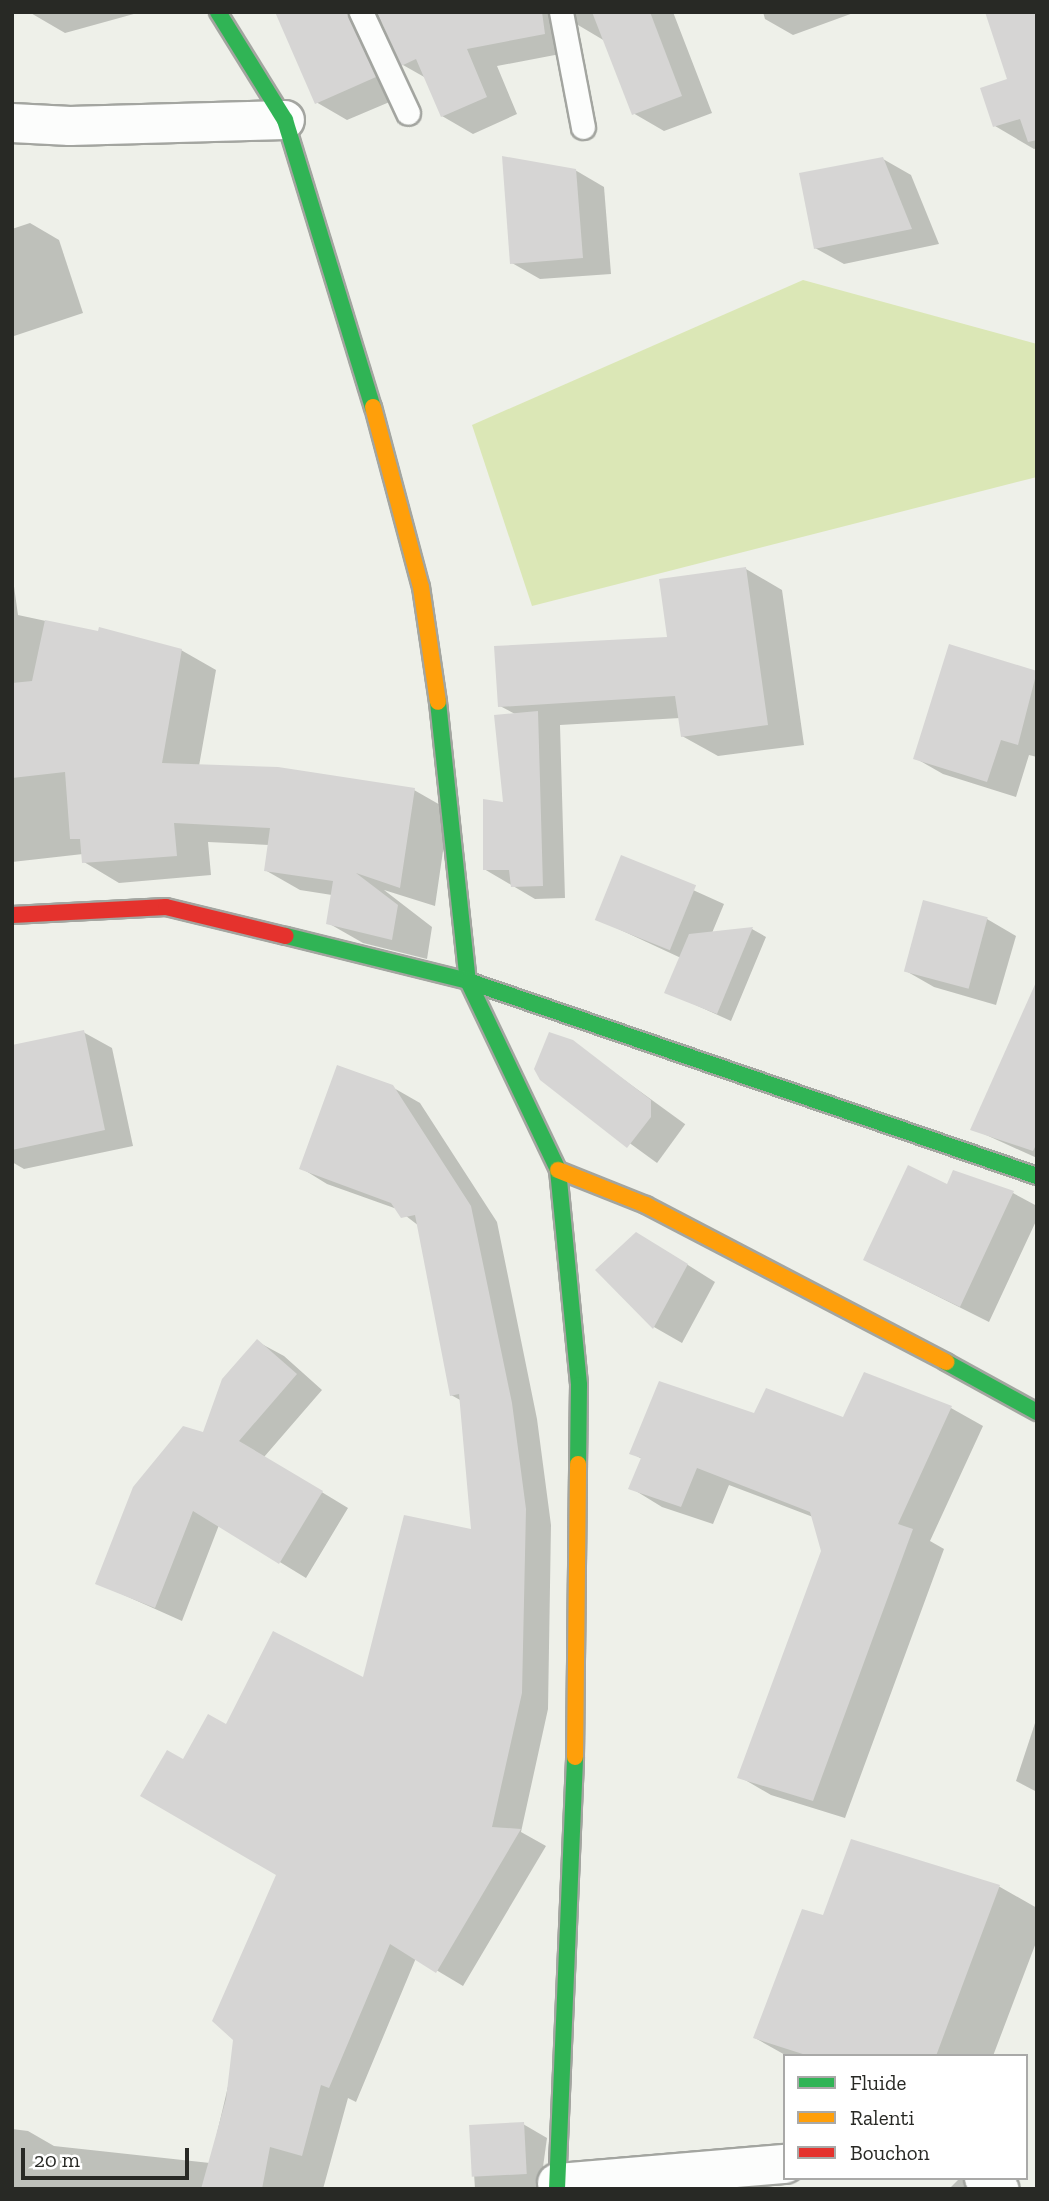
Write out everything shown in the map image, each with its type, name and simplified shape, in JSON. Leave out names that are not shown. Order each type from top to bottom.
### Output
[{"type":"street","points":[[218,12],[285,120],[384,444],[421,587],[446,758],[468,981],[558,1170],[579,1385],[576,1741],[562,1986],[557,2186],[783,2164]]},
{"type":"street","points":[[12,123],[70,126],[285,120]]},
{"type":"street","points":[[12,915],[166,906],[468,981],[1037,1176]]},
{"type":"street","points":[[558,1170],[646,1205],[812,1288],[1037,1412]]},
{"type":"lane","points":[[361,12],[408,113]]},
{"type":"lane","points":[[561,12],[583,127]]},
{"type":"green space","points":[[803,280],[1037,344],[1037,477],[532,606],[472,425]]},
{"type":"building","points":[[275,12],[347,12],[376,77],[315,104]]},
{"type":"building","points":[[377,12],[542,12],[545,34],[467,49],[487,97],[441,117],[416,59],[401,66]]},
{"type":"building","points":[[592,12],[650,12],[682,96],[632,115]]},
{"type":"building","points":[[985,12],[1037,12],[1037,140],[1028,142],[1020,119],[993,127],[980,88],[1007,79]]},
{"type":"building","points":[[502,156],[576,169],[583,258],[510,264]]},
{"type":"building","points":[[883,157],[912,229],[814,249],[799,173]]},
{"type":"building","points":[[746,567],[768,725],[681,737],[675,696],[498,707],[494,646],[667,637],[659,579]]},
{"type":"building","points":[[45,620],[98,631],[99,627],[182,649],[162,763],[278,767],[415,788],[400,888],[356,873],[398,905],[392,940],[326,924],[333,881],[264,871],[270,828],[174,823],[177,856],[82,863],[80,839],[70,839],[65,772],[12,778],[12,683],[32,681]]},
{"type":"building","points":[[949,644],[1037,671],[1018,745],[1001,740],[987,782],[913,759]]},
{"type":"building","points":[[538,711],[543,886],[511,887],[509,870],[483,870],[483,799],[503,802],[494,715]]},
{"type":"building","points":[[621,855],[696,885],[670,950],[595,920]]},
{"type":"building","points":[[923,900],[988,917],[969,989],[904,971]]},
{"type":"building","points":[[753,927],[717,1014],[664,993],[689,934]]},
{"type":"building","points":[[1037,980],[1037,1143],[1033,1151],[970,1130]]},
{"type":"building","points":[[84,1030],[105,1130],[12,1150],[12,1045]]},
{"type":"building","points":[[549,1032],[573,1040],[651,1100],[651,1117],[627,1148],[540,1080],[534,1069]]},
{"type":"building","points":[[337,1065],[393,1085],[471,1206],[512,1403],[526,1509],[522,1693],[492,1827],[521,1829],[436,1973],[390,1944],[329,2088],[321,2085],[302,2156],[270,2147],[262,2189],[201,2189],[226,2099],[233,2040],[212,2021],[276,1875],[140,1796],[167,1750],[183,1759],[208,1714],[226,1724],[273,1631],[363,1677],[404,1515],[471,1529],[459,1394],[450,1396],[415,1215],[401,1218],[391,1203],[299,1169]]},
{"type":"building","points":[[908,1165],[947,1184],[953,1170],[1014,1191],[960,1307],[863,1260]]},
{"type":"building","points":[[636,1232],[688,1264],[653,1329],[595,1270]]},
{"type":"building","points":[[257,1339],[297,1374],[239,1441],[323,1491],[279,1564],[193,1511],[155,1608],[95,1584],[133,1487],[183,1426],[203,1432],[222,1379]]},
{"type":"building","points":[[864,1372],[952,1406],[898,1524],[913,1529],[813,1801],[737,1778],[821,1551],[810,1512],[697,1468],[681,1507],[628,1489],[641,1458],[629,1454],[659,1381],[754,1413],[766,1388],[843,1417]]},
{"type":"building","points":[[851,1839],[1000,1885],[937,2054],[803,2054],[753,2038],[802,1909],[823,1915]]},
{"type":"building","points":[[524,2122],[527,2174],[472,2177],[469,2125]]},
{"type":"traffic: fast","points":[[218,12],[285,120],[373,407]]},
{"type":"traffic: fast","points":[[438,702],[468,981],[558,1170],[579,1385],[578,1464]]},
{"type":"traffic: fast","points":[[286,936],[468,981],[1037,1176]]},
{"type":"traffic: fast","points":[[946,1362],[1037,1412]]},
{"type":"traffic: fast","points":[[557,2189],[575,1757]]},
{"type":"traffic: slow","points":[[373,407],[421,587],[438,702]]},
{"type":"traffic: slow","points":[[558,1170],[646,1205],[946,1362]]},
{"type":"traffic: slow","points":[[575,1757],[578,1464]]},
{"type":"traffic: jam","points":[[12,915],[166,907],[286,936]]}]
